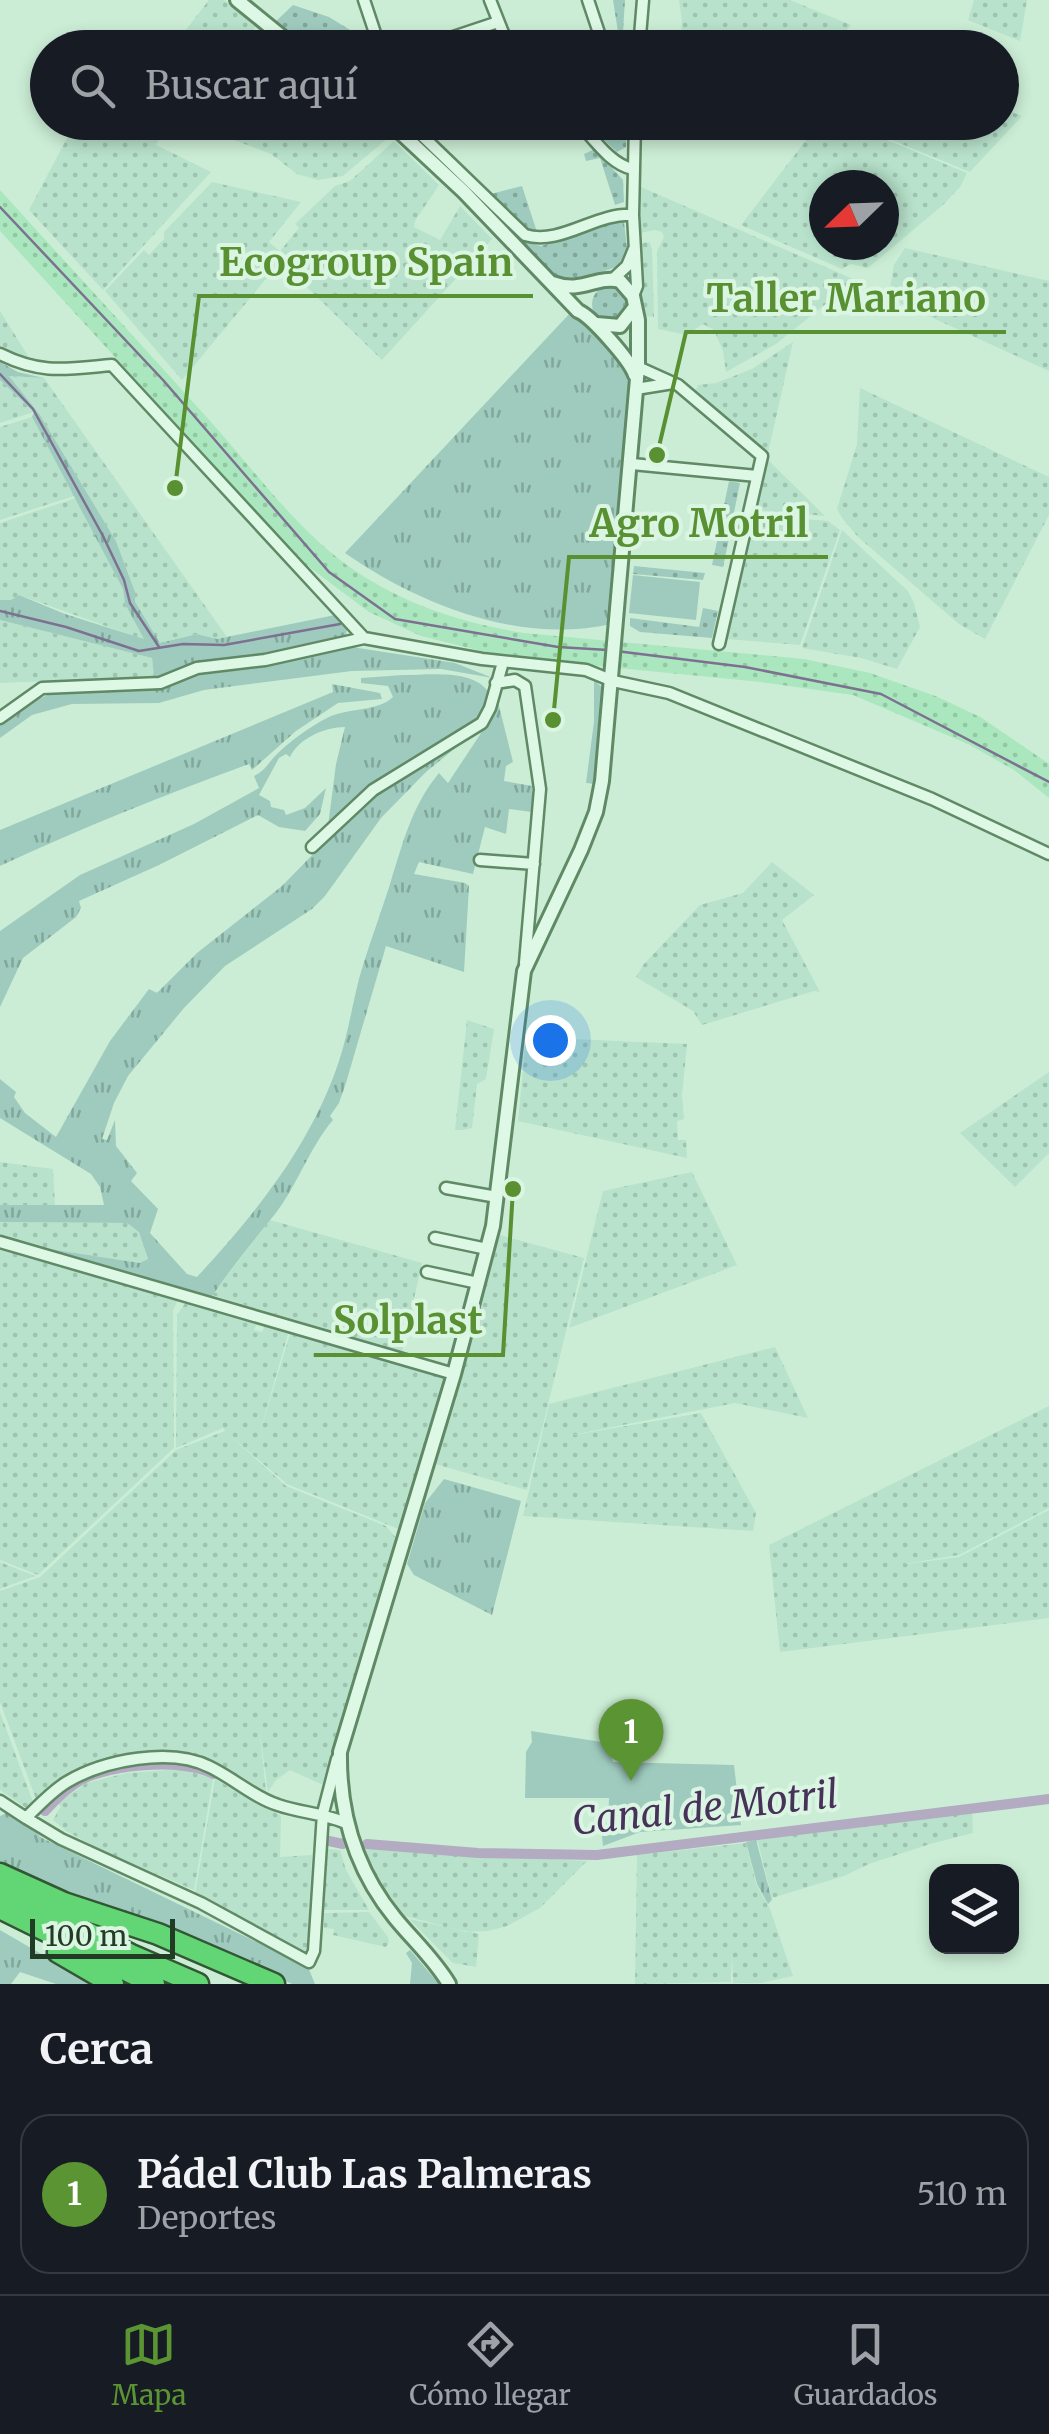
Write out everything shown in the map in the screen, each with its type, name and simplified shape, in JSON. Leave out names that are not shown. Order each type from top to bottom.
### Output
[{"type":"highway","points":[[0,1874],[64,1903],[158,1934],[274,1984]]},
{"type":"highway","points":[[0,1888],[131,1955],[198,1984]]},
{"type":"highway","points":[[0,1908],[154,1984]]},
{"type":"highway","points":[[0,1918],[113,1984]]},
{"type":"street","points":[[237,0],[274,30]]},
{"type":"street","points":[[364,0],[374,30]]},
{"type":"street","points":[[490,0],[501,30]]},
{"type":"street","points":[[588,0],[598,30]]},
{"type":"street","points":[[640,30],[642,0]]},
{"type":"street","points":[[474,30],[498,22]]},
{"type":"street","points":[[409,140],[512,233],[547,237],[618,214],[633,216]]},
{"type":"street","points":[[425,140],[578,310],[593,320],[620,326],[634,302],[637,286],[634,140]]},
{"type":"street","points":[[595,140],[614,160],[633,169]]},
{"type":"street","points":[[553,283],[573,289],[614,279],[627,266],[634,248]]},
{"type":"street","points":[[524,971],[596,812],[613,678],[637,378],[638,320],[634,302],[626,285],[614,279]]},
{"type":"street","points":[[593,285],[585,299],[593,320],[603,336],[628,358],[637,378]]},
{"type":"street","points":[[0,354],[26,367],[48,371],[112,365],[364,638]]},
{"type":"street","points":[[637,378],[676,384],[762,456],[719,644]]},
{"type":"street","points":[[637,378],[676,384]]},
{"type":"street","points":[[632,464],[757,476]]},
{"type":"street","points":[[0,718],[42,688],[160,682],[197,668],[265,660],[364,638],[503,662],[586,670],[670,693],[932,800],[1049,854]]},
{"type":"street","points":[[312,846],[374,790],[482,723],[503,662]]},
{"type":"street","points":[[0,1801],[61,1839],[201,1903],[309,1962],[314,1951],[323,1813],[454,1374],[497,1197],[524,971],[540,789],[524,686],[515,680],[496,683]]},
{"type":"street","points":[[480,860],[534,864]]},
{"type":"street","points":[[446,1188],[497,1197]]},
{"type":"street","points":[[435,1238],[487,1249]]},
{"type":"street","points":[[0,1242],[454,1374]]},
{"type":"street","points":[[427,1272],[478,1283]]},
{"type":"street","points":[[340,1752],[346,1823],[372,1886],[449,1984]]},
{"type":"street","points":[[26,1818],[63,1784],[93,1770],[184,1758],[207,1765],[276,1805],[323,1813],[346,1823]]},
{"type":"shaded area","points":[[209,0],[224,0],[256,25],[253,30],[186,30]]},
{"type":"shaded area","points":[[679,0],[790,0],[851,25],[847,30],[681,30]]},
{"type":"shaded area","points":[[974,0],[1027,0],[1020,41],[1019,30],[993,30],[968,20]]},
{"type":"shaded area","points":[[66,140],[158,140],[156,145],[211,172],[103,290],[29,210]]},
{"type":"shaded area","points":[[234,140],[385,140],[343,176],[318,180],[297,174],[271,154]]},
{"type":"shaded area","points":[[806,140],[887,140],[967,173],[944,204],[899,242],[899,170],[809,170],[809,255],[741,225]]},
{"type":"shaded area","points":[[892,140],[1000,140],[970,172]]},
{"type":"shaded area","points":[[394,141],[439,185],[414,227],[440,240],[460,206],[492,239],[382,360],[282,263],[285,256],[182,380],[105,291],[144,250],[149,255],[164,239],[164,232],[212,182],[301,202],[269,242],[284,255],[281,250],[299,228],[295,224],[335,186],[350,181]]},
{"type":"shaded area","points":[[641,187],[853,279],[776,344],[726,372],[714,330],[703,324],[687,335],[658,329],[657,251],[664,237],[655,230],[640,233]]},
{"type":"shaded area","points":[[645,242],[652,249],[654,317],[641,316],[640,245]]},
{"type":"shaded area","points":[[905,248],[1049,281],[1049,371],[900,303],[900,296],[890,288]]},
{"type":"shaded area","points":[[821,260],[878,260],[868,268],[851,264],[842,269]]},
{"type":"shaded area","points":[[0,311],[30,359],[27,362],[0,349]]},
{"type":"shaded area","points":[[793,342],[768,453],[696,390],[698,385],[716,383],[752,369]]},
{"type":"shaded area","points":[[8,376],[44,378],[227,637],[197,634],[160,643],[134,602],[135,592],[116,541],[40,415]]},
{"type":"shaded area","points":[[1,381],[34,412],[0,423]]},
{"type":"shaded area","points":[[860,388],[1049,477],[1049,515],[985,639],[959,624],[858,537],[837,509],[857,444]]},
{"type":"shaded area","points":[[32,417],[74,496],[0,520],[0,427]]},
{"type":"shaded area","points":[[767,459],[825,516],[756,510]]},
{"type":"shaded area","points":[[76,498],[145,640],[19,595],[0,600],[0,523]]},
{"type":"shaded area","points":[[755,515],[828,521],[840,530],[800,645],[726,639]]},
{"type":"shaded area","points":[[842,530],[908,591],[914,603],[920,627],[897,669],[802,648]]},
{"type":"shaded area","points":[[0,620],[152,658],[154,677],[0,683]]},
{"type":"shaded area","points":[[772,862],[814,895],[782,920],[820,992],[702,1025],[693,1011],[636,977],[700,905],[743,893]]},
{"type":"shaded area","points":[[467,1020],[494,1029],[486,1079],[477,1084],[472,1128],[455,1130]]},
{"type":"shaded area","points":[[526,1037],[687,1044],[684,1119],[677,1121],[678,1140],[686,1140],[687,1158],[518,1121]]},
{"type":"shaded area","points":[[1049,1072],[1049,1153],[1015,1187],[960,1133]]},
{"type":"shaded area","points":[[0,1162],[53,1169],[55,1205],[0,1205]]},
{"type":"shaded area","points":[[692,1172],[737,1265],[569,1328],[603,1191]]},
{"type":"shaded area","points":[[270,1220],[422,1263],[402,1352],[212,1295]]},
{"type":"shaded area","points":[[0,1222],[127,1223],[139,1232],[148,1260],[140,1263],[24,1245],[0,1237]]},
{"type":"shaded area","points":[[500,1235],[584,1258],[527,1490],[435,1464]]},
{"type":"shaded area","points":[[0,1247],[179,1298],[173,1310],[174,1448],[38,1575],[0,1560]]},
{"type":"shaded area","points":[[186,1302],[257,1323],[254,1330],[262,1332],[265,1325],[288,1334],[258,1439],[290,1334],[447,1377],[401,1530],[287,1484],[227,1433],[286,1486],[386,1526],[396,1538],[323,1785],[290,1770],[268,1792],[259,1725],[266,1791],[208,1759],[185,1754],[90,1764],[36,1799],[0,1702],[0,1591],[40,1577],[176,1450],[225,1431],[223,1428],[176,1448],[177,1315]]},
{"type":"shaded area","points":[[775,1347],[808,1418],[735,1403],[562,1437],[701,1413],[756,1513],[753,1531],[523,1516],[549,1404]]},
{"type":"shaded area","points":[[1049,1406],[1049,1508],[959,1555],[898,1565],[959,1557],[1049,1510],[1049,1618],[780,1652],[769,1545]]},
{"type":"shaded area","points":[[0,1562],[35,1576],[0,1589]]},
{"type":"shaded area","points":[[0,1712],[33,1802],[26,1808],[0,1790]]},
{"type":"shaded area","points":[[183,1769],[213,1779],[194,1890],[103,1851],[53,1820],[61,1806],[57,1804],[86,1783],[127,1773]]},
{"type":"shaded area","points":[[215,1779],[281,1816],[280,1857],[312,1855],[307,1953],[302,1955],[195,1893]]},
{"type":"shaded area","points":[[972,1811],[973,1833],[772,1898],[757,1839]]},
{"type":"shaded area","points":[[746,1843],[756,1884],[770,1909],[793,1976],[761,1983],[733,1983],[732,1953],[731,1982],[635,1984],[637,1855]]},
{"type":"shaded area","points":[[362,1848],[587,1861],[540,1908],[507,1926],[466,1932],[405,1916]]},
{"type":"shaded area","points":[[325,1849],[340,1850],[346,1870],[369,1910],[324,1910]]},
{"type":"shaded area","points":[[369,1912],[388,1937],[386,1947],[333,1935],[334,1929],[324,1928],[323,1913]]},
{"type":"shaded area","points":[[409,1919],[479,1934],[476,1967],[453,1963]]},
{"type":"green space","points":[[613,0],[625,0],[623,30],[618,30]]},
{"type":"green space","points":[[293,5],[329,17],[350,30],[283,30],[274,23]]},
{"type":"green space","points":[[604,140],[626,140],[626,147],[617,152]]},
{"type":"green space","points":[[595,149],[623,180],[624,202],[615,205],[600,158],[586,161],[584,154]]},
{"type":"green space","points":[[522,186],[537,232],[525,229],[491,194]]},
{"type":"green space","points":[[624,222],[627,248],[619,266],[583,283],[556,280],[518,239],[541,246]]},
{"type":"green space","points":[[610,286],[622,292],[628,304],[622,316],[610,322],[598,316],[592,304],[598,292]]},
{"type":"green space","points":[[572,311],[626,363],[630,382],[611,624],[541,629],[471,616],[405,589],[345,553]]},
{"type":"green space","points":[[0,362],[18,372],[44,378],[9,376],[40,415],[116,541],[135,602],[160,643],[197,634],[217,639],[335,615],[347,629],[346,635],[154,677],[152,658],[0,620],[0,600],[19,595],[144,639],[125,604],[123,589],[32,417],[34,412],[0,380]]},
{"type":"green space","points":[[729,481],[740,483],[731,527],[720,525]]},
{"type":"green space","points":[[720,527],[731,529],[723,567],[712,565]]},
{"type":"green space","points":[[634,566],[705,573],[703,580],[633,574]]},
{"type":"green space","points":[[633,575],[700,582],[696,620],[629,613]]},
{"type":"green space","points":[[703,608],[718,611],[712,638],[640,632],[630,626],[630,618],[699,627]]},
{"type":"green space","points":[[352,647],[455,663],[493,678],[441,669],[352,671],[204,690],[159,703],[72,704],[32,715],[0,738],[0,724],[14,710],[59,690],[189,676]]},
{"type":"green space","points":[[403,675],[470,679],[487,690],[488,704],[479,720],[376,784],[328,826],[345,727],[321,731],[306,739],[290,757],[286,754],[279,758],[259,795],[286,815],[305,808],[326,788],[320,814],[305,831],[279,827],[258,815],[79,901],[81,908],[76,917],[23,958],[0,1007],[0,931],[80,875],[194,824],[259,788],[254,776],[314,725],[393,697],[388,686],[361,683],[361,678]]},
{"type":"green space","points":[[594,680],[605,690],[595,784],[586,783],[594,722]]},
{"type":"green space","points":[[332,684],[380,693],[382,699],[338,703],[296,731],[252,770],[249,764],[186,788],[0,866],[0,830],[333,692]]},
{"type":"green space","points":[[497,698],[513,762],[506,766],[504,781],[532,786],[532,812],[509,809],[506,834],[485,827],[473,874],[419,862],[414,874],[469,886],[464,972],[386,946],[346,1083],[330,1116],[333,1120],[280,1208],[210,1299],[24,1245],[140,1263],[148,1259],[139,1232],[127,1223],[0,1222],[0,1205],[104,1205],[100,1187],[91,1174],[0,1118],[0,1079],[16,1092],[14,1097],[25,1113],[56,1137],[110,1041],[149,989],[157,993],[197,953],[282,886],[365,801],[398,777],[469,737],[426,772],[381,818],[312,909],[225,966],[184,1008],[128,1076],[114,1103],[102,1139],[107,1140],[115,1120],[116,1146],[137,1173],[131,1181],[158,1209],[150,1233],[187,1274],[197,1277],[219,1253],[280,1176],[313,1121],[339,1061],[363,967],[415,812],[439,773],[448,783],[489,721]]},
{"type":"green space","points":[[444,1479],[521,1501],[492,1615],[414,1575],[407,1564],[425,1503]]},
{"type":"green space","points":[[531,1731],[608,1743],[613,1762],[734,1765],[741,1825],[640,1832],[603,1846],[601,1826],[608,1821],[609,1798],[525,1798],[526,1752],[532,1742]]},
{"type":"green space","points":[[11,1811],[42,1838],[308,1967],[315,1984],[292,1984],[202,1941],[61,1890],[0,1863],[0,1816]]},
{"type":"green space","points":[[756,1840],[772,1900],[768,1904],[757,1884],[746,1842]]},
{"type":"green space","points":[[0,1930],[93,1984],[56,1984],[20,1972],[11,1984],[0,1984]]},
{"type":"green space","points":[[410,1950],[439,1984],[410,1984],[412,1963],[406,1953]]},
{"type":"sand","points":[[0,190],[314,538],[374,582],[435,611],[501,629],[804,659],[870,673],[938,697],[982,718],[1049,764],[1049,798],[1014,770],[968,744],[853,695],[505,657],[421,636],[369,612],[301,561],[0,231]]},
{"type":"waterway","points":[[0,207],[163,380],[329,572],[395,619],[558,647],[608,650]]},
{"type":"waterway","points":[[0,374],[33,409],[103,536],[124,580],[130,603],[159,647]]},
{"type":"waterway","points":[[0,611],[139,651],[183,644],[224,645],[340,624]]},
{"type":"waterway","points":[[616,651],[745,667],[881,694],[1049,782]]},
{"type":"waterway","name":"Canal de Motril","points":[[45,1811],[76,1783],[110,1770],[167,1765],[213,1774]]},
{"type":"waterway","name":"Canal de Motril","points":[[367,1844],[478,1853],[597,1855],[1049,1799]]},
{"type":"waterway","name":"Canal de Motril","points":[[329,1841],[343,1844]]},
{"type":"place","name":"Taller Mariano","points":[[657,455]]},
{"type":"place","name":"Ecogroup Spain","points":[[175,488]]},
{"type":"place","name":"Agro Motril","points":[[553,720]]},
{"type":"place","name":"Solplast","points":[[513,1189]]},
{"type":"place","name":"Pádel Club Las Palmeras","points":[[631,1781]]}]
